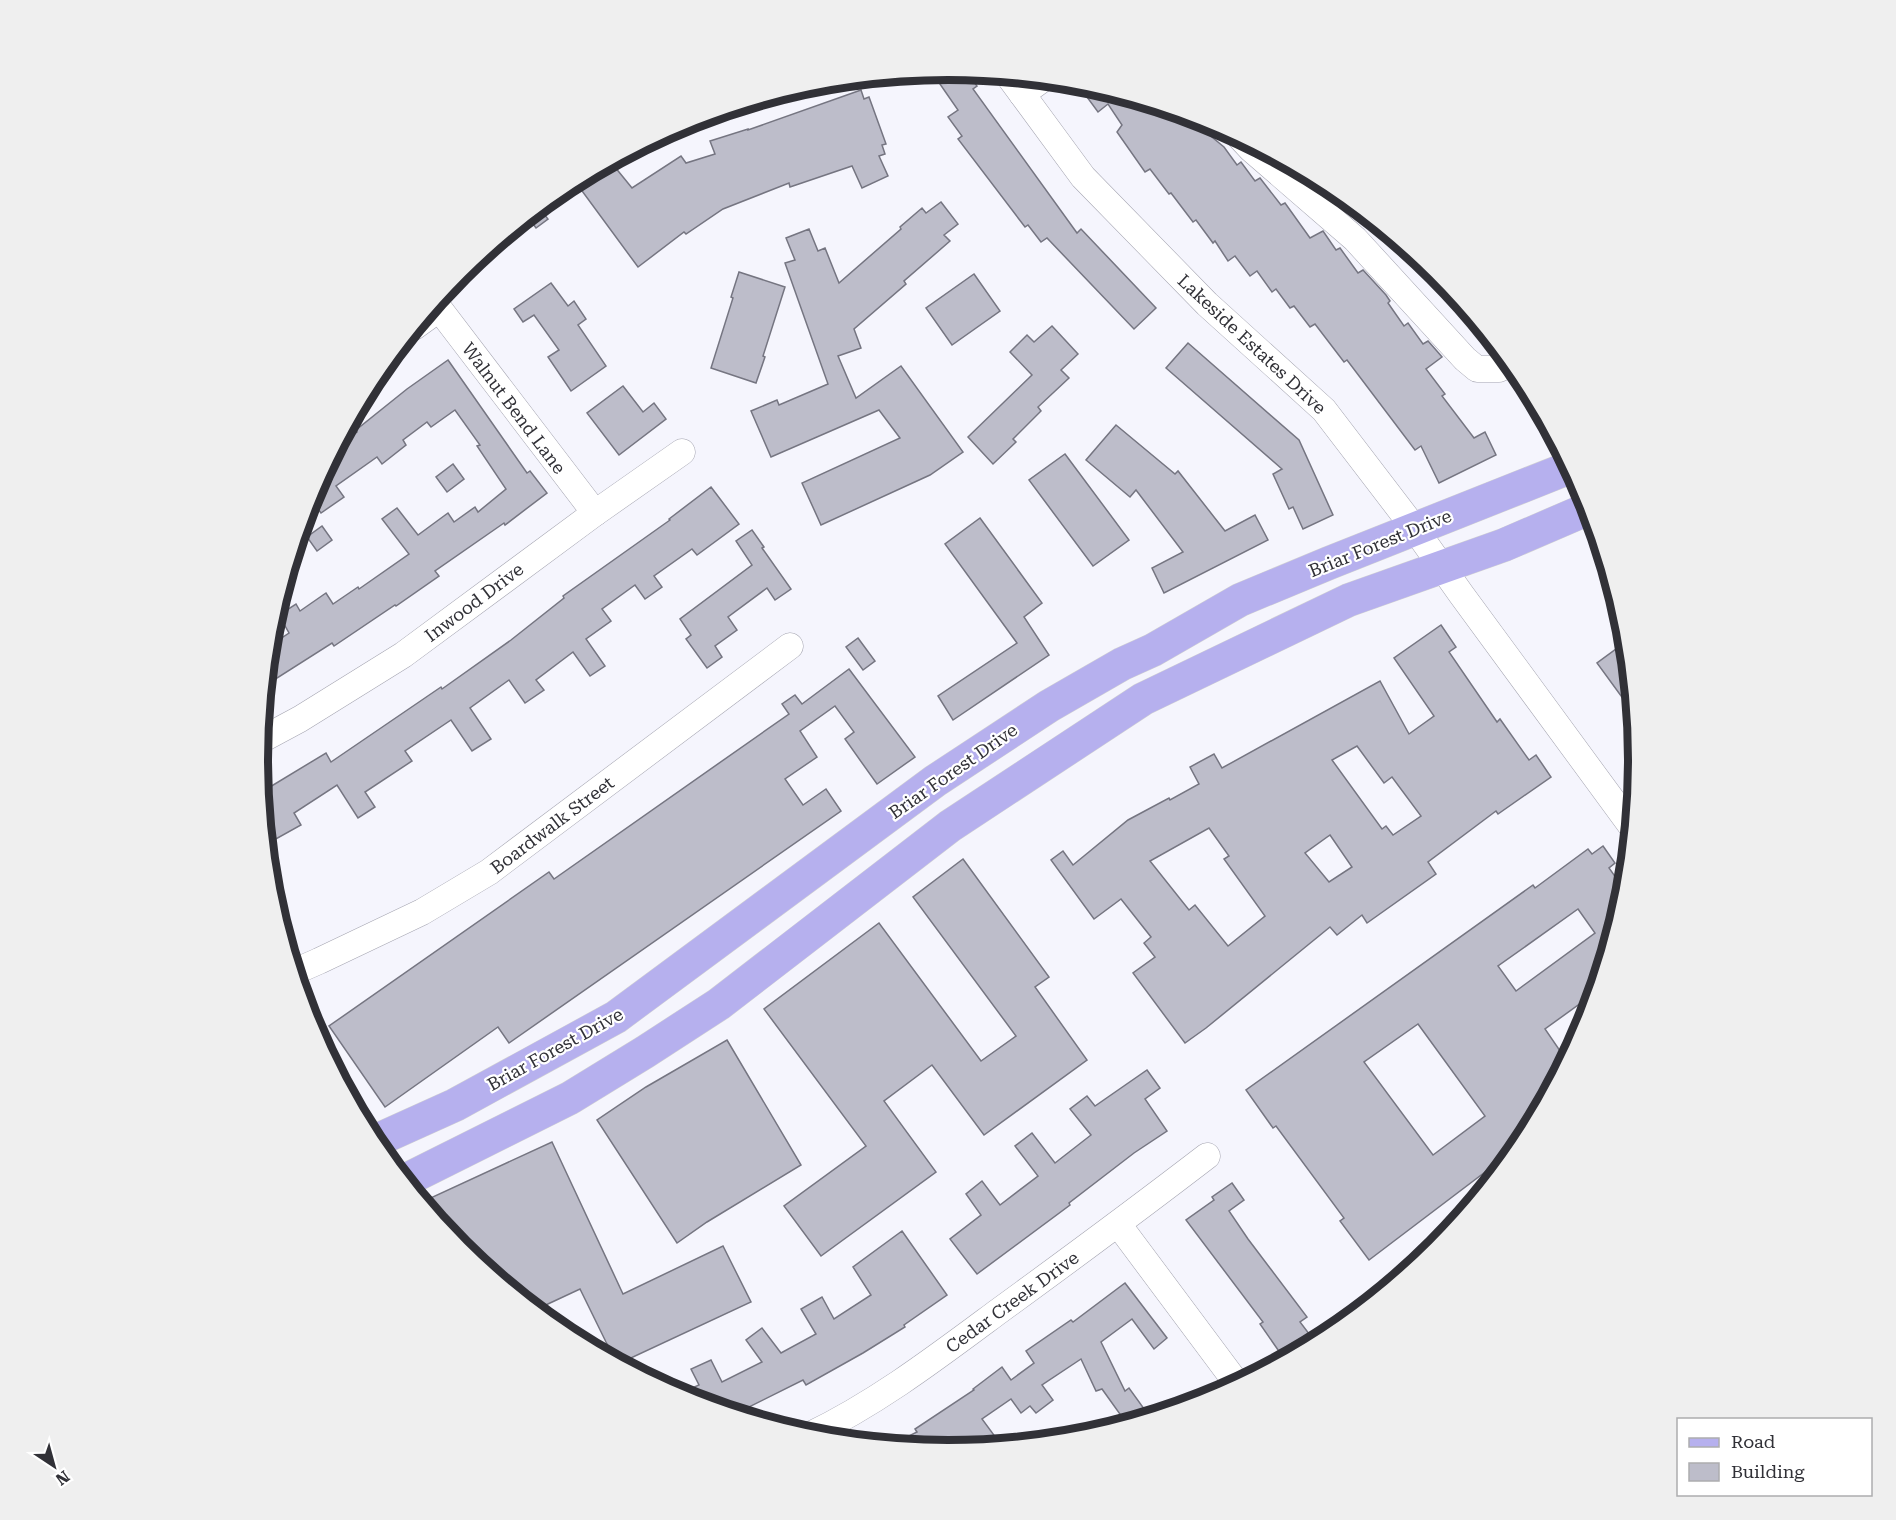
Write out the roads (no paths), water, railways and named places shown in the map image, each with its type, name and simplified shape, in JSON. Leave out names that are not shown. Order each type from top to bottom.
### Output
[{"type":"main road","name":"Briar Forest Drive","points":[[382,1138],[455,1105],[616,1017],[934,781],[1049,706],[1239,600],[1563,470]]},
{"type":"main road","points":[[410,1177],[570,1098],[655,1046],[719,1004],[950,826],[1143,699],[1349,600],[1504,544],[1581,512]]},
{"type":"street","name":"Lakeside Estates Drive","points":[[1015,85],[1083,177],[1207,304],[1324,410],[1415,529],[1626,819]]},
{"type":"street","points":[[1257,154],[1355,239],[1471,364],[1477,369],[1503,367]]},
{"type":"street","name":"Walnut Bend Lane","points":[[439,308],[595,513]]},
{"type":"street","name":"Inwood Drive","points":[[269,736],[403,656],[595,513],[682,452]]},
{"type":"street","name":"Boardwalk Street","points":[[301,969],[422,912],[489,872],[790,646]]},
{"type":"street","name":"Cedar Creek Drive","points":[[824,1429],[907,1379],[1207,1156]]},
{"type":"street","points":[[1118,1224],[1233,1378]]}]
